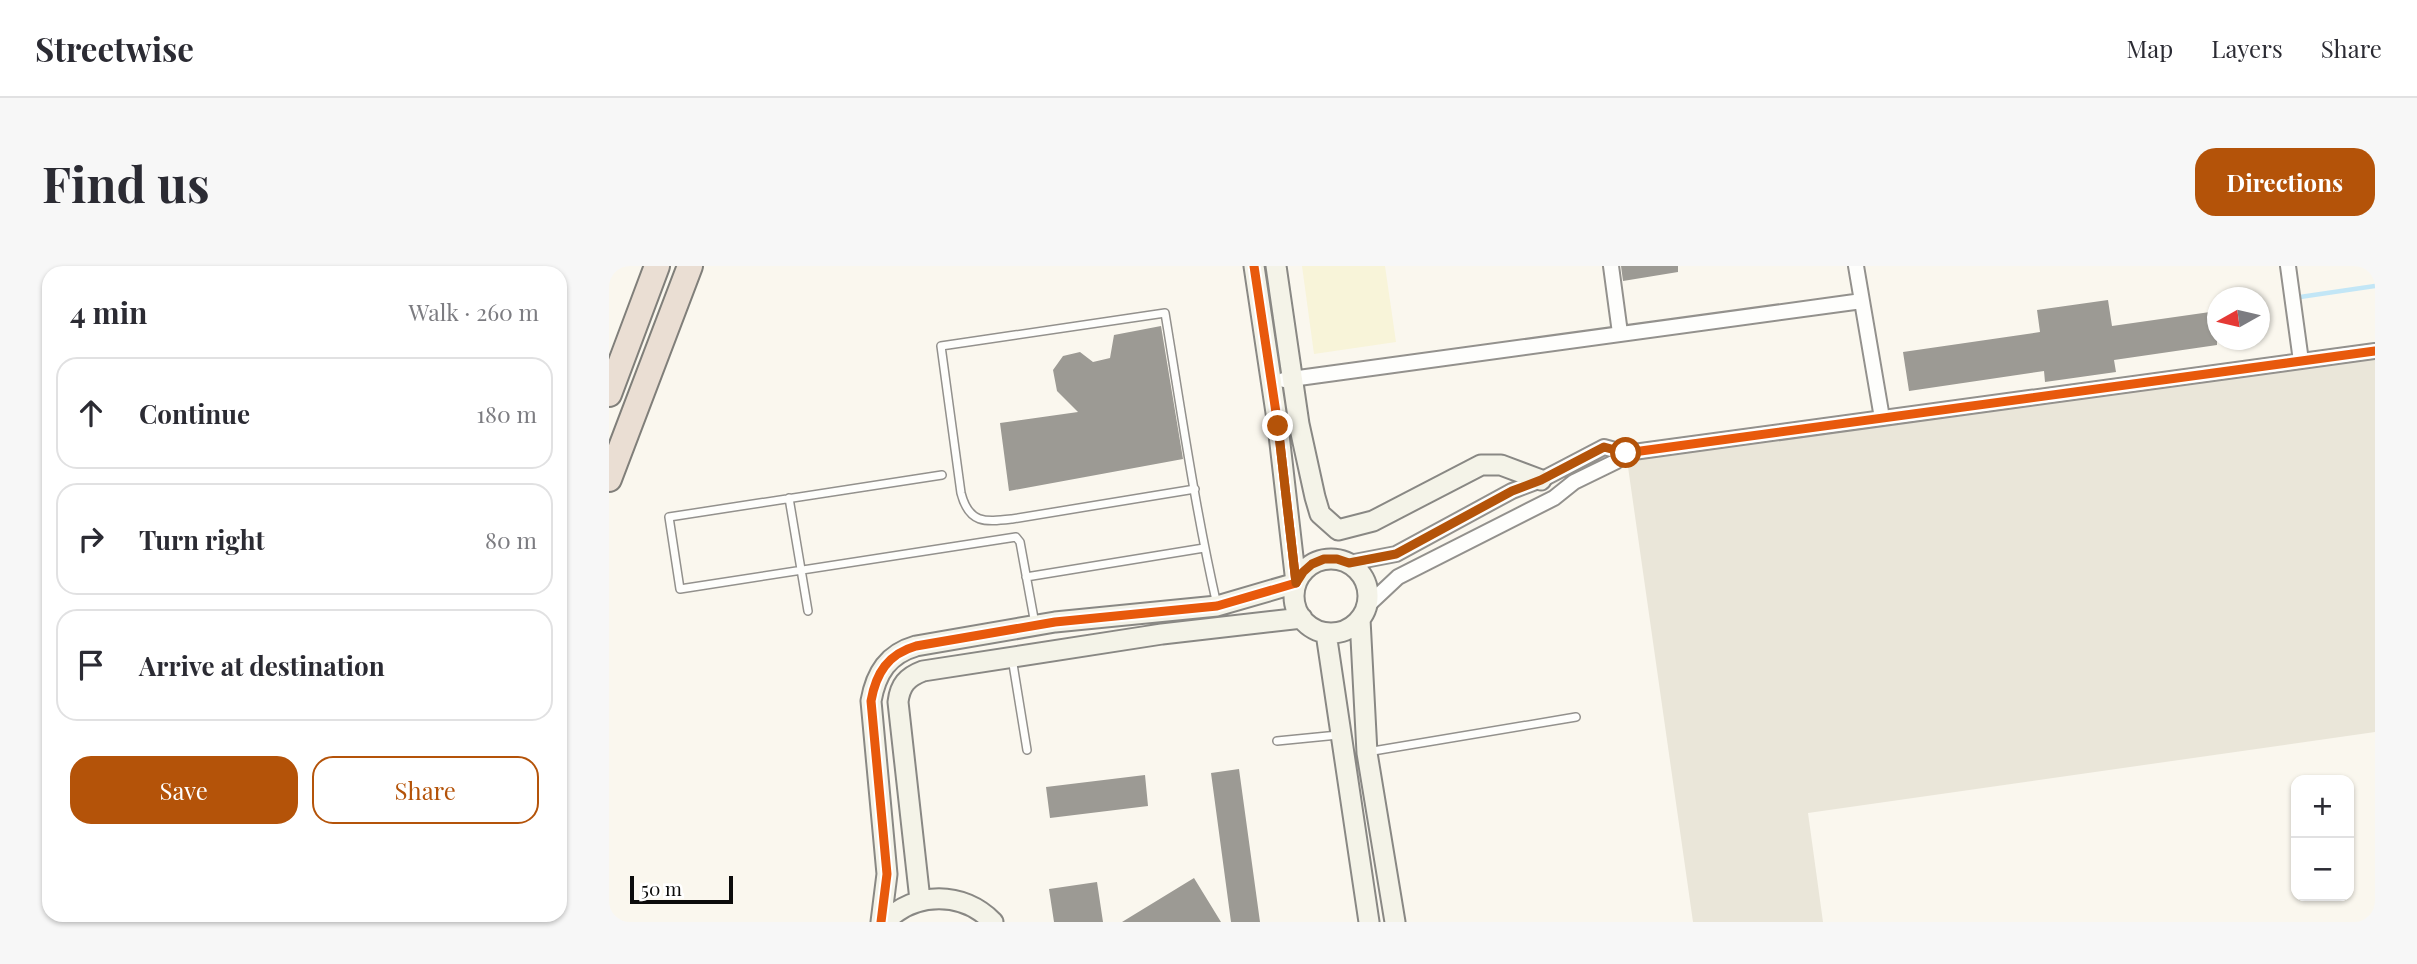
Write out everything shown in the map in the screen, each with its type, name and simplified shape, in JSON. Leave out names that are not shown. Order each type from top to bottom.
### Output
[{"type":"highway","points":[[609,394],[657,266]]},
{"type":"highway","points":[[609,479],[691,266]]},
{"type":"street","points":[[1254,266],[1292,529],[1292,562],[1296,583],[1294,595],[1296,607],[1308,625],[1327,633],[1351,627],[1398,577],[1554,498],[1574,482],[1615,462],[1626,453]]},
{"type":"street","points":[[1276,266],[1299,424],[1320,514],[1338,530],[1373,521],[1481,465],[1501,465],[1541,480],[1554,498]]},
{"type":"street","points":[[1611,266],[1620,333]]},
{"type":"street","points":[[1856,266],[1882,418]]},
{"type":"street","points":[[2288,266],[2301,361]]},
{"type":"street","points":[[1270,382],[1862,301]]},
{"type":"street","points":[[1349,563],[1396,554],[1512,491],[1541,480],[1604,447],[1626,453],[2375,351]]},
{"type":"street","points":[[883,922],[887,874],[871,701],[876,680],[889,660],[903,650],[1035,625],[1217,606],[1296,583],[1312,564],[1324,559],[1349,563],[1359,571],[1368,595],[1363,613],[1367,752],[1395,922]]},
{"type":"street","points":[[920,900],[899,714],[899,690],[912,675],[923,671],[1162,634],[1302,618]]},
{"type":"street","points":[[1327,633],[1369,922]]},
{"type":"street","points":[[883,922],[902,908],[920,900],[937,898],[955,899],[971,905],[993,922]]},
{"type":"lane","points":[[1195,489],[1012,519],[985,522],[973,516],[964,506],[961,493],[941,345],[1165,313],[1195,489],[1204,548],[1217,606]]},
{"type":"lane","points":[[942,475],[669,517],[680,589],[1016,537],[1020,542],[1035,625]]},
{"type":"lane","points":[[789,499],[808,611]]},
{"type":"lane","points":[[1026,578],[1204,548]]},
{"type":"lane","points":[[1012,657],[1027,750]]},
{"type":"lane","points":[[1367,752],[1576,717]]},
{"type":"lane","points":[[1277,741],[1343,734]]},
{"type":"shaded area","points":[[1302,266],[1385,266],[1396,342],[1314,354]]},
{"type":"shaded area","points":[[2375,351],[2375,732],[1808,813],[1823,922],[1693,922],[1626,453]]},
{"type":"building","points":[[1621,266],[1678,266],[1678,272],[1623,281]]},
{"type":"building","points":[[2108,300],[2112,326],[2207,312],[2207,346],[2114,360],[2116,372],[2045,382],[2044,371],[1909,391],[1903,352],[2040,332],[2037,310]]},
{"type":"building","points":[[1161,326],[1183,459],[1009,491],[1000,423],[1078,412],[1057,391],[1053,370],[1063,356],[1080,352],[1093,362],[1110,358],[1114,335]]},
{"type":"building","points":[[1239,769],[1260,922],[1231,922],[1211,773]]},
{"type":"building","points":[[1145,775],[1148,806],[1050,818],[1046,787]]},
{"type":"building","points":[[1194,878],[1221,922],[1122,922]]},
{"type":"building","points":[[1097,882],[1103,922],[1054,922],[1049,889]]},
{"type":"waterway","points":[[2300,297],[2375,286]]},
{"type":"cycle path","points":[[881,922],[887,874],[871,701],[880,673],[898,654],[916,646],[1055,622],[1217,606],[1296,583],[1278,426],[1254,266]]},
{"type":"cycle path","points":[[1626,453],[2375,351]]},
{"type":"route","points":[[1278,426],[1292,529],[1292,562],[1296,583],[1312,564],[1324,559],[1349,563],[1396,554],[1512,491],[1541,480],[1604,447],[1626,453]]}]
